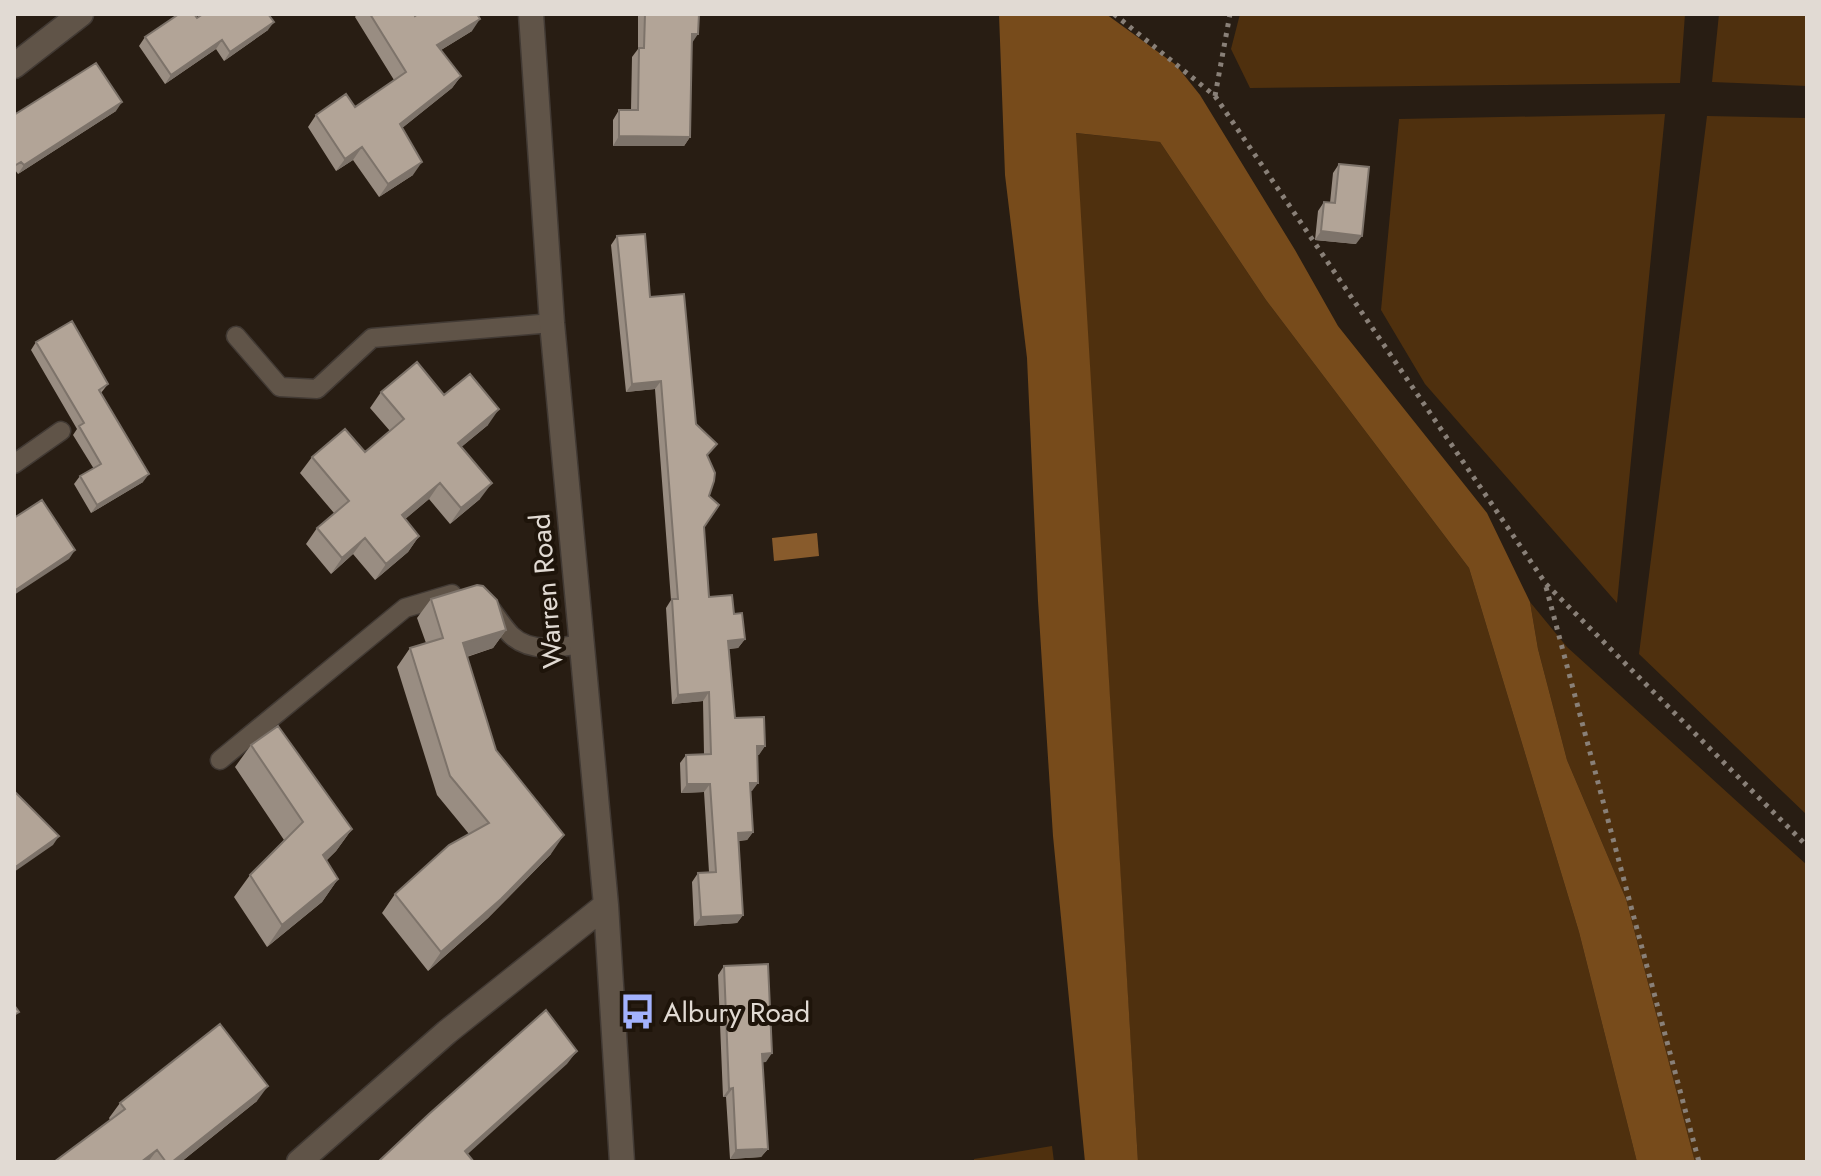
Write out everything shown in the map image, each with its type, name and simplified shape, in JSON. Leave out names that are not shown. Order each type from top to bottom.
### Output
[{"type":"street","points":[[14,66],[81,14]]},
{"type":"street","name":"Warren Road","points":[[531,14],[552,323],[606,905],[622,1162]]},
{"type":"street","points":[[299,1162],[447,1032],[606,905]]},
{"type":"lane","points":[[236,336],[280,387],[317,389],[372,338],[552,323]]},
{"type":"lane","points":[[14,464],[61,431]]},
{"type":"lane","points":[[220,760],[405,608],[460,591],[478,596],[513,637],[526,644],[543,648],[581,644]]},
{"type":"path","points":[[1114,14],[1215,96],[1546,584],[1807,846]]},
{"type":"path","points":[[1215,96],[1230,14]]},
{"type":"path","points":[[1546,584],[1699,1162]]},
{"type":"shaded area","points":[[999,14],[1106,14],[1176,65],[1200,95],[1338,326],[1487,513],[1530,602],[1538,649],[1567,760],[1626,899],[1695,1162],[1637,1162],[1579,932],[1469,568],[1266,300],[1160,142],[1076,133],[1138,1162],[1085,1162],[1053,836],[1027,358],[1005,175]]},
{"type":"shaded area","points":[[1240,14],[1685,14],[1680,83],[1250,88],[1231,49]]},
{"type":"shaded area","points":[[1719,14],[1807,14],[1807,86],[1712,82]]},
{"type":"shaded area","points":[[1665,114],[1617,603],[1425,384],[1381,310],[1399,119]]},
{"type":"shaded area","points":[[1707,116],[1807,118],[1807,815],[1639,654]]},
{"type":"shaded area","points":[[1075,133],[1160,142],[1266,300],[1469,568],[1579,932],[1637,1162],[1138,1162]]},
{"type":"shaded area","points":[[817,533],[819,556],[774,561],[772,538]]},
{"type":"shaded area","points":[[1530,602],[1567,647],[1807,865],[1807,1162],[1695,1162],[1626,899],[1567,760],[1538,649]]},
{"type":"shaded area","points":[[1052,1146],[1054,1162],[974,1162],[974,1159]]},
{"type":"building","points":[[179,14],[194,14],[197,18],[203,14],[268,14],[274,22],[230,52],[222,40],[171,75],[145,37]]},
{"type":"building","points":[[370,14],[477,14],[480,19],[437,45],[461,76],[400,124],[422,162],[388,184],[362,147],[345,159],[316,115],[346,94],[355,107],[406,72]]},
{"type":"building","points":[[645,14],[699,14],[698,34],[692,34],[690,137],[619,136],[619,110],[638,110],[639,48],[644,48]]},
{"type":"building","points":[[96,63],[122,102],[24,165],[21,162],[14,166],[14,115]]},
{"type":"building","points":[[1339,164],[1369,167],[1362,236],[1321,231],[1324,202],[1335,203]]},
{"type":"building","points":[[645,234],[650,297],[684,294],[696,424],[717,444],[707,455],[715,473],[709,496],[719,505],[704,527],[709,597],[732,595],[734,614],[742,613],[745,639],[728,641],[735,718],[764,717],[765,746],[757,746],[758,783],[750,783],[753,832],[738,833],[743,915],[701,917],[698,873],[716,872],[710,784],[687,784],[686,755],[711,754],[709,692],[678,695],[672,599],[678,599],[661,381],[632,384],[617,236]]},
{"type":"building","points":[[72,321],[108,384],[99,390],[149,474],[97,505],[80,476],[101,464],[79,426],[84,423],[36,342]]},
{"type":"building","points":[[417,362],[444,395],[470,374],[499,409],[458,443],[492,483],[461,508],[440,483],[402,515],[419,536],[386,564],[365,538],[342,558],[317,528],[349,501],[312,457],[345,429],[365,452],[404,419],[381,392]]},
{"type":"building","points":[[42,500],[75,550],[14,591],[14,518]]},
{"type":"building","points":[[477,585],[483,586],[497,600],[506,630],[463,643],[496,750],[564,835],[501,899],[441,952],[395,894],[449,845],[489,823],[450,776],[410,648],[443,638],[431,599]]},
{"type":"building","points":[[278,726],[352,829],[323,855],[338,879],[282,925],[250,875],[303,822],[251,745]]},
{"type":"building","points":[[14,791],[59,836],[14,868]]},
{"type":"building","points":[[768,964],[772,1053],[762,1054],[768,1149],[736,1150],[733,1088],[729,1089],[724,966]]},
{"type":"building","points":[[546,1010],[577,1051],[465,1151],[474,1162],[378,1162],[429,1114]]},
{"type":"building","points":[[220,1024],[268,1086],[172,1162],[166,1162],[157,1150],[141,1162],[54,1162],[125,1109],[120,1103]]},
{"type":"place","name":"Albury Road","points":[[637,1012]]}]
